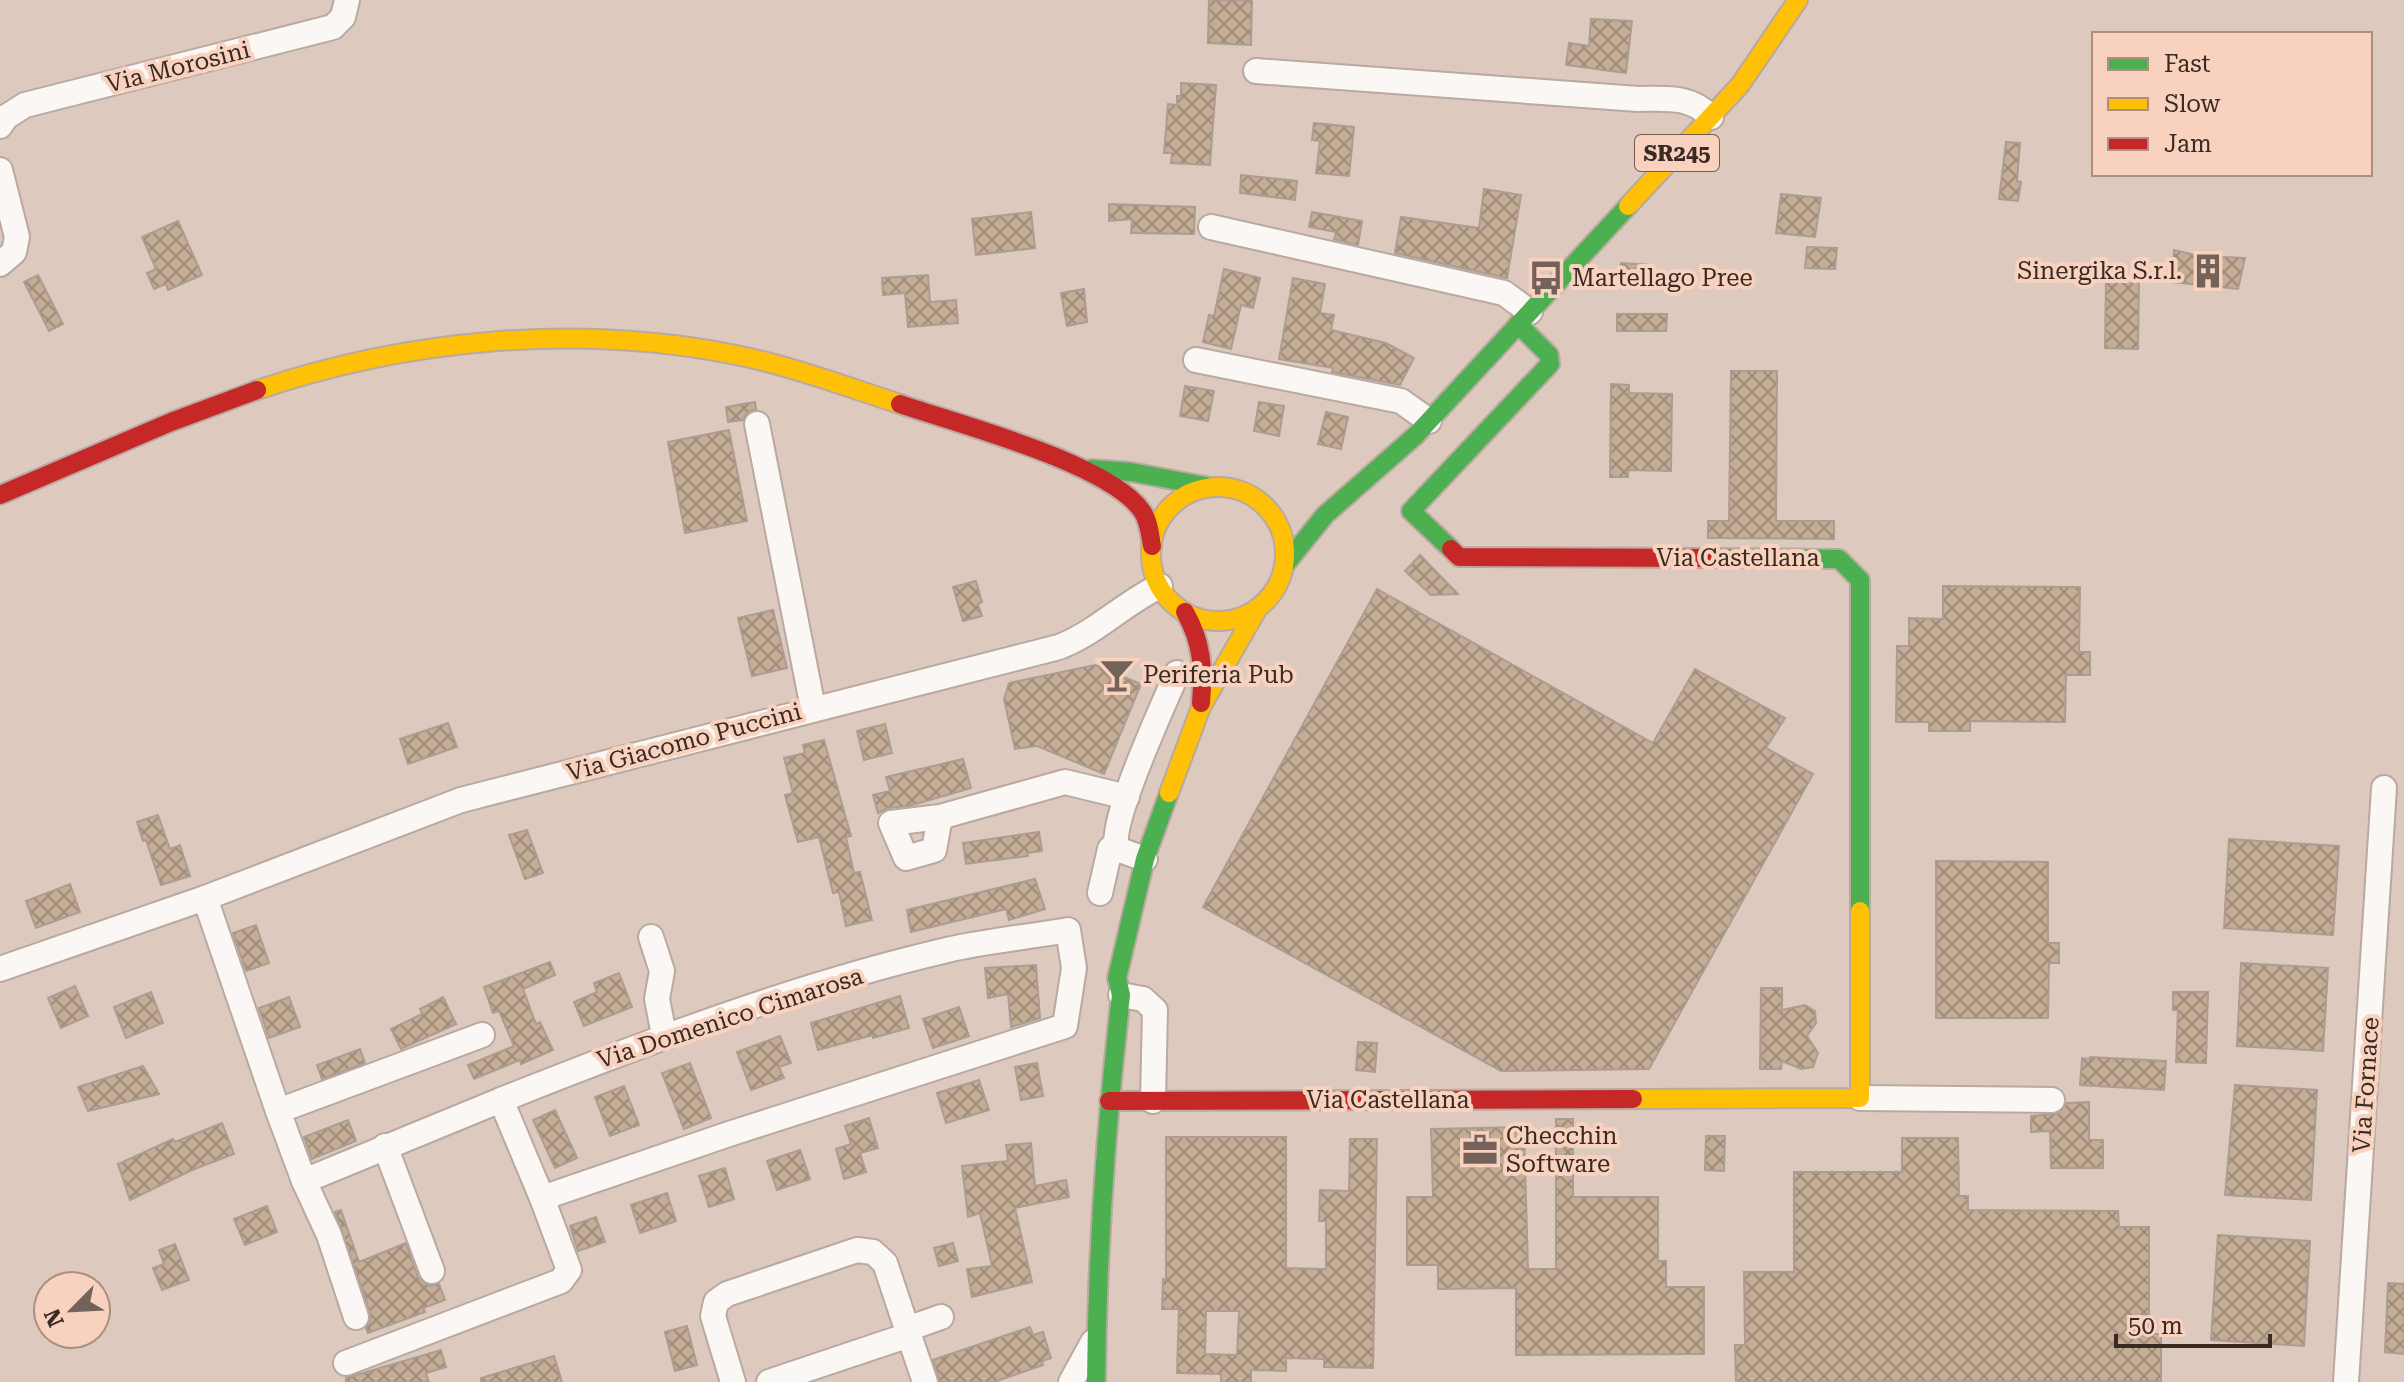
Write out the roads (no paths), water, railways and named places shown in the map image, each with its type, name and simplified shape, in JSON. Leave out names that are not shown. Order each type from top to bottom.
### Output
[{"type":"street","name":"Via Morosini","points":[[0,126],[6,117],[25,105],[333,27],[343,17],[347,0]]},
{"type":"street","name":"SR245","points":[[1284,566],[1299,542],[1355,487],[1402,450],[1711,117],[1740,85],[1798,0]]},
{"type":"street","points":[[1256,71],[1687,100],[1702,107],[1711,117]]},
{"type":"street","points":[[0,170],[17,237],[14,252],[0,264]]},
{"type":"street","name":"Via Castellana","points":[[1211,227],[1504,293],[1524,318],[1549,355],[1550,364],[1411,511],[1459,557],[1839,559],[1860,580],[1860,1098]]},
{"type":"street","points":[[0,495],[220,404],[312,373],[396,353],[437,347],[559,339],[677,346],[795,369],[1085,468],[1131,472],[1239,490],[1274,504],[1293,506]]},
{"type":"street","points":[[1196,360],[1401,401],[1429,421]]},
{"type":"street","points":[[757,424],[813,708]]},
{"type":"street","points":[[1085,468],[1138,504],[1147,519],[1153,567],[1160,586],[1166,596],[1185,612],[1203,619],[1222,621],[1241,617],[1258,608]]},
{"type":"street","points":[[1152,546],[1156,529],[1165,513],[1193,492],[1210,487]]},
{"type":"street","name":"SR245","points":[[1314,502],[1355,487]]},
{"type":"street","points":[[1096,1382],[1098,1256],[1119,987],[1145,859],[1201,707],[1258,608],[1276,587],[1284,566],[1284,548],[1277,524],[1271,513],[1252,496]]},
{"type":"street","name":"Via Giacomo Puccini","points":[[0,969],[205,898],[461,800],[1059,647],[1078,640],[1123,606],[1160,586]]},
{"type":"street","points":[[1185,612],[1200,641],[1204,661],[1201,707]]},
{"type":"street","points":[[1100,893],[1127,797],[1177,673]]},
{"type":"street","points":[[940,817],[1065,782],[1127,797]]},
{"type":"street","name":"Via Fornace","points":[[2346,1382],[2384,788]]},
{"type":"street","points":[[1115,844],[1117,849],[1145,859]]},
{"type":"street","points":[[205,898],[278,1111],[304,1181],[329,1235],[356,1317]]},
{"type":"street","name":"Via Domenico Cimarosa","points":[[501,1100],[664,1035],[832,982],[949,950],[1078,928],[1065,1026],[542,1198]]},
{"type":"street","points":[[651,937],[662,971],[657,999],[664,1035]]},
{"type":"street","points":[[1074,968],[1143,999],[1155,1010],[1153,1101]]},
{"type":"street","points":[[278,1111],[482,1035]]},
{"type":"street","points":[[304,1181],[501,1100],[569,1270],[561,1281],[346,1363]]},
{"type":"street","name":"Via Castellana","points":[[1109,1101],[2052,1100]]},
{"type":"street","points":[[385,1146],[432,1271]]},
{"type":"street","points":[[733,1382],[713,1316],[716,1302],[727,1294],[857,1250],[873,1252],[885,1263],[925,1382]]},
{"type":"street","points":[[769,1382],[941,1317]]},
{"type":"street","points":[[1071,1382],[1096,1336]]},
{"type":"street","points":[[1096,1336],[1107,1382]]},
{"type":"place","name":"Sinergika S.r.l.","points":[[2208,271]]},
{"type":"place","name":"Martellago Pree","points":[[1546,278]]},
{"type":"place","name":"Periferia Pub","points":[[1117,675]]},
{"type":"place","name":"Checchin Software","points":[[1480,1150]]}]
